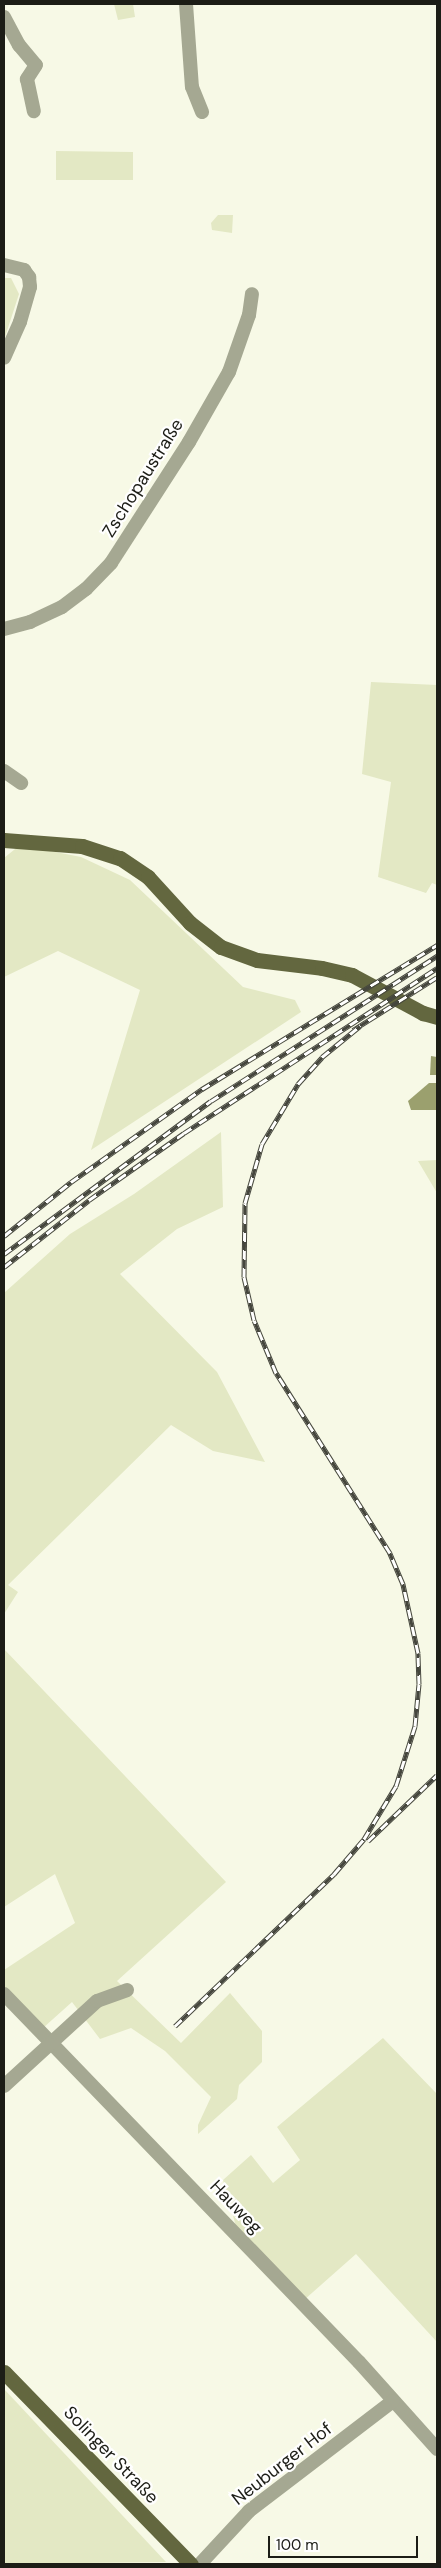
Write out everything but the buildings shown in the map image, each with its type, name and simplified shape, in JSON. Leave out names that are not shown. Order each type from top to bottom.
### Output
[{"type":"main road","points":[[4,840],[82,846],[120,858],[148,877],[190,923],[221,947],[257,960],[322,968],[352,975],[417,1010],[437,1017]]},
{"type":"main road","name":"Solinger Straße","points":[[4,2372],[191,2564]]},
{"type":"street","points":[[186,4],[192,87],[202,112]]},
{"type":"street","points":[[4,17],[19,45],[36,65],[27,79],[34,111]]},
{"type":"street","points":[[4,266],[24,270],[30,277],[30,287],[20,322],[4,358]]},
{"type":"street","name":"Zschopaustraße","points":[[4,629],[30,622],[62,607],[86,589],[111,563],[189,442],[229,372],[249,315],[252,294]]},
{"type":"street","points":[[4,772],[21,783]]},
{"type":"street","points":[[4,2086],[51,2041],[97,2001],[127,1990]]},
{"type":"street","name":"Hauweg","points":[[4,1994],[51,2041],[437,2449]]},
{"type":"street","name":"Neuburger Hof","points":[[200,2564],[249,2511],[393,2401]]},
{"type":"shaded area","points":[[114,4],[133,4],[135,17],[118,20]]},
{"type":"shaded area","points":[[56,151],[133,152],[133,180],[56,180]]},
{"type":"shaded area","points":[[218,215],[233,215],[232,233],[212,230],[211,223]]},
{"type":"shaded area","points":[[4,278],[11,278],[19,294],[4,340]]},
{"type":"shaded area","points":[[371,682],[437,685],[437,885],[432,883],[426,893],[378,877],[391,782],[362,774]]},
{"type":"shaded area","points":[[20,845],[81,857],[130,880],[243,987],[295,1000],[301,1012],[91,1150],[140,990],[58,951],[4,977],[4,858]]},
{"type":"shaded area","points":[[431,1056],[437,1057],[437,1075],[430,1075]]},
{"type":"shaded area","points":[[429,1083],[437,1083],[437,1110],[411,1110],[408,1101]]},
{"type":"shaded area","points":[[221,1132],[223,1207],[177,1229],[120,1274],[217,1372],[265,1462],[213,1451],[171,1425],[8,1585],[18,1592],[4,1614],[4,1293],[70,1234],[134,1194]]},
{"type":"shaded area","points":[[437,1160],[437,1193],[418,1161]]},
{"type":"shaded area","points":[[4,1649],[226,1882],[117,1981],[181,2043],[230,1993],[262,2031],[262,2062],[239,2085],[237,2099],[198,2134],[198,2125],[211,2097],[165,2051],[131,2028],[100,2039],[72,2002],[43,2028],[4,1989],[4,1970],[75,1923],[55,1874],[4,1907]]},
{"type":"shaded area","points":[[383,2038],[437,2094],[437,2342],[356,2254],[304,2300],[237,2230],[223,2180],[251,2155],[273,2183],[300,2160],[277,2127]]},
{"type":"shaded area","points":[[4,2389],[166,2562],[4,2564]]},
{"type":"railway","points":[[4,1236],[71,1182],[202,1089],[437,945]]},
{"type":"railway","points":[[4,1254],[211,1101],[437,956]]},
{"type":"railway","points":[[4,1267],[89,1200],[184,1133],[437,968]]},
{"type":"railway","points":[[353,1030],[437,977]]},
{"type":"railway","points":[[175,2026],[334,1874],[364,1839],[396,1786],[415,1726],[419,1684],[418,1653],[403,1584],[390,1553],[276,1373],[254,1320],[244,1277],[245,1203],[262,1144],[298,1084],[322,1057],[360,1026]]},
{"type":"railway","points":[[368,1841],[437,1775]]}]
